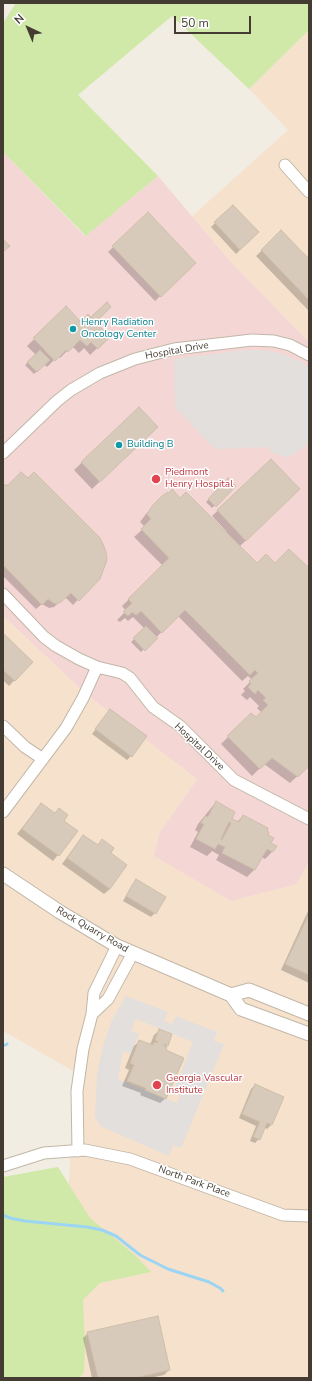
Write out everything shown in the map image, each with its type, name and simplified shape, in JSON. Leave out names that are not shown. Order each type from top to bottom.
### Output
[{"type":"street","points":[[285,165],[309,192]]},
{"type":"street","name":"Hospital Drive","points":[[3,453],[57,401],[71,390],[100,373],[135,359],[174,349],[252,340],[274,341],[290,345],[309,354]]},
{"type":"street","name":"Hospital Drive","points":[[3,594],[44,636],[56,646],[97,667],[122,674],[130,678],[153,707],[180,726],[234,780],[309,819]]},
{"type":"street","points":[[3,812],[66,728],[77,710],[97,667]]},
{"type":"street","points":[[3,726],[25,747],[43,759]]},
{"type":"street","name":"Rock Quarry Road","points":[[3,874],[60,912],[117,946],[231,995],[241,1009],[309,1034]]},
{"type":"street","points":[[78,1151],[76,1113],[83,1049],[92,1014],[94,993],[117,946]]},
{"type":"street","points":[[92,1014],[108,999],[133,953]]},
{"type":"street","points":[[231,995],[249,990],[309,1014]]},
{"type":"street","name":"North Park Place","points":[[3,1166],[44,1153],[85,1150],[130,1159],[283,1215],[309,1216]]},
{"type":"shaded area","points":[[309,30],[309,342],[230,261],[191,217],[288,130],[249,89]]},
{"type":"shaded area","name":"Piedmont Henry Hospital","points":[[3,152],[85,236],[158,176],[230,261],[309,342],[309,862],[297,884],[231,901],[154,856],[160,832],[197,779],[87,695],[3,616]]},
{"type":"shaded area","points":[[246,350],[276,352],[302,362],[309,368],[309,443],[293,455],[285,457],[273,453],[267,447],[215,449],[175,407],[174,359]]},
{"type":"shaded area","points":[[3,616],[87,695],[197,779],[160,832],[297,884],[309,862],[309,1378],[46,1378],[67,1217],[75,1072],[3,1031]]},
{"type":"shaded area","points":[[126,996],[168,1012],[164,1021],[172,1024],[176,1016],[217,1032],[214,1041],[224,1044],[181,1148],[173,1145],[169,1156],[100,1126],[95,1116],[97,1075],[102,1050],[112,1020]],"holes":[[[136,1019],[193,1042],[173,1092],[180,1095],[177,1103],[118,1079],[123,1051],[131,1054],[139,1034],[131,1031]]]},
{"type":"green space","points":[[16,3],[309,3],[309,30],[249,89],[172,16],[78,95],[158,176],[86,236],[3,152],[3,23]]},
{"type":"green space","points":[[58,1167],[90,1218],[136,1256],[151,1272],[100,1283],[83,1300],[85,1344],[84,1372],[79,1378],[3,1378],[3,1177]]},
{"type":"building","points":[[233,205],[259,232],[240,250],[214,222]]},
{"type":"building","points":[[148,212],[196,263],[161,297],[112,246]]},
{"type":"building","points":[[281,230],[309,259],[309,300],[261,250]]},
{"type":"building","points":[[3,239],[10,246],[3,252]]},
{"type":"building","points":[[107,302],[111,307],[96,322],[91,317]]},
{"type":"building","name":"Henry Radiation Oncology Center","points":[[66,306],[81,322],[88,314],[110,337],[98,349],[91,342],[87,346],[80,340],[68,352],[66,350],[55,361],[33,338]]},
{"type":"building","points":[[40,350],[50,360],[37,372],[27,362]]},
{"type":"building","name":"Building B","points":[[139,407],[158,427],[100,482],[81,462]]},
{"type":"building","points":[[271,459],[300,489],[246,541],[217,510]]},
{"type":"building","points":[[21,472],[28,478],[34,472],[100,538],[103,544],[107,560],[100,579],[79,601],[71,593],[61,602],[55,604],[48,599],[42,605],[3,565],[3,487],[6,484],[7,486]]},
{"type":"building","points":[[228,478],[236,486],[216,507],[208,499]]},
{"type":"building","points":[[172,489],[180,498],[186,492],[257,563],[266,554],[275,563],[289,549],[309,568],[309,766],[298,777],[272,758],[260,769],[227,736],[251,713],[256,717],[268,705],[263,700],[266,698],[258,690],[255,694],[248,687],[251,684],[249,681],[258,673],[255,670],[250,675],[185,610],[162,633],[141,611],[136,615],[132,612],[128,616],[123,612],[132,603],[128,599],[169,558],[141,529],[151,519],[147,514],[153,505]]},
{"type":"building","points":[[146,626],[158,638],[145,651],[133,638]]},
{"type":"building","points":[[3,633],[33,662],[15,681],[3,670]]},
{"type":"building","points":[[110,709],[147,736],[132,757],[95,729]]},
{"type":"building","points":[[216,801],[235,812],[232,819],[239,822],[243,815],[268,828],[268,835],[274,838],[271,843],[277,846],[273,852],[267,849],[255,870],[222,853],[225,847],[218,844],[215,849],[196,839],[204,824],[201,823],[205,816],[208,817]],"holes":[[[229,822],[231,823],[222,840],[221,839]]]},
{"type":"building","points":[[41,803],[55,813],[59,808],[68,815],[64,821],[78,831],[59,856],[22,829]]},
{"type":"building","points":[[83,835],[98,845],[102,839],[114,848],[111,853],[127,865],[110,889],[67,858]]},
{"type":"building","points":[[136,879],[166,897],[156,914],[126,896]]},
{"type":"building","points":[[309,914],[309,975],[285,964]]},
{"type":"building","points":[[159,1029],[172,1034],[168,1046],[165,1044],[164,1046],[167,1047],[166,1050],[184,1058],[166,1099],[145,1090],[146,1088],[127,1081],[134,1065],[130,1063],[139,1040],[153,1045],[154,1042],[157,1043],[158,1042],[155,1040]]},
{"type":"building","points":[[255,1084],[284,1097],[272,1125],[267,1123],[260,1140],[253,1137],[260,1122],[242,1114]]},
{"type":"building","points":[[158,1316],[170,1370],[135,1378],[98,1378],[87,1332]]},
{"type":"waterway","points":[[3,1046],[7,1044]]},
{"type":"waterway","points":[[3,1215],[25,1221],[87,1227],[102,1230],[116,1236],[140,1255],[168,1269],[209,1282],[223,1291]]},
{"type":"place","name":"Henry Radiation Oncology Center","points":[[73,329]]},
{"type":"place","name":"Building B","points":[[119,445]]},
{"type":"place","name":"Piedmont Henry Hospital","points":[[156,479]]},
{"type":"place","name":"Georgia Vascular Institute","points":[[157,1085]]}]
